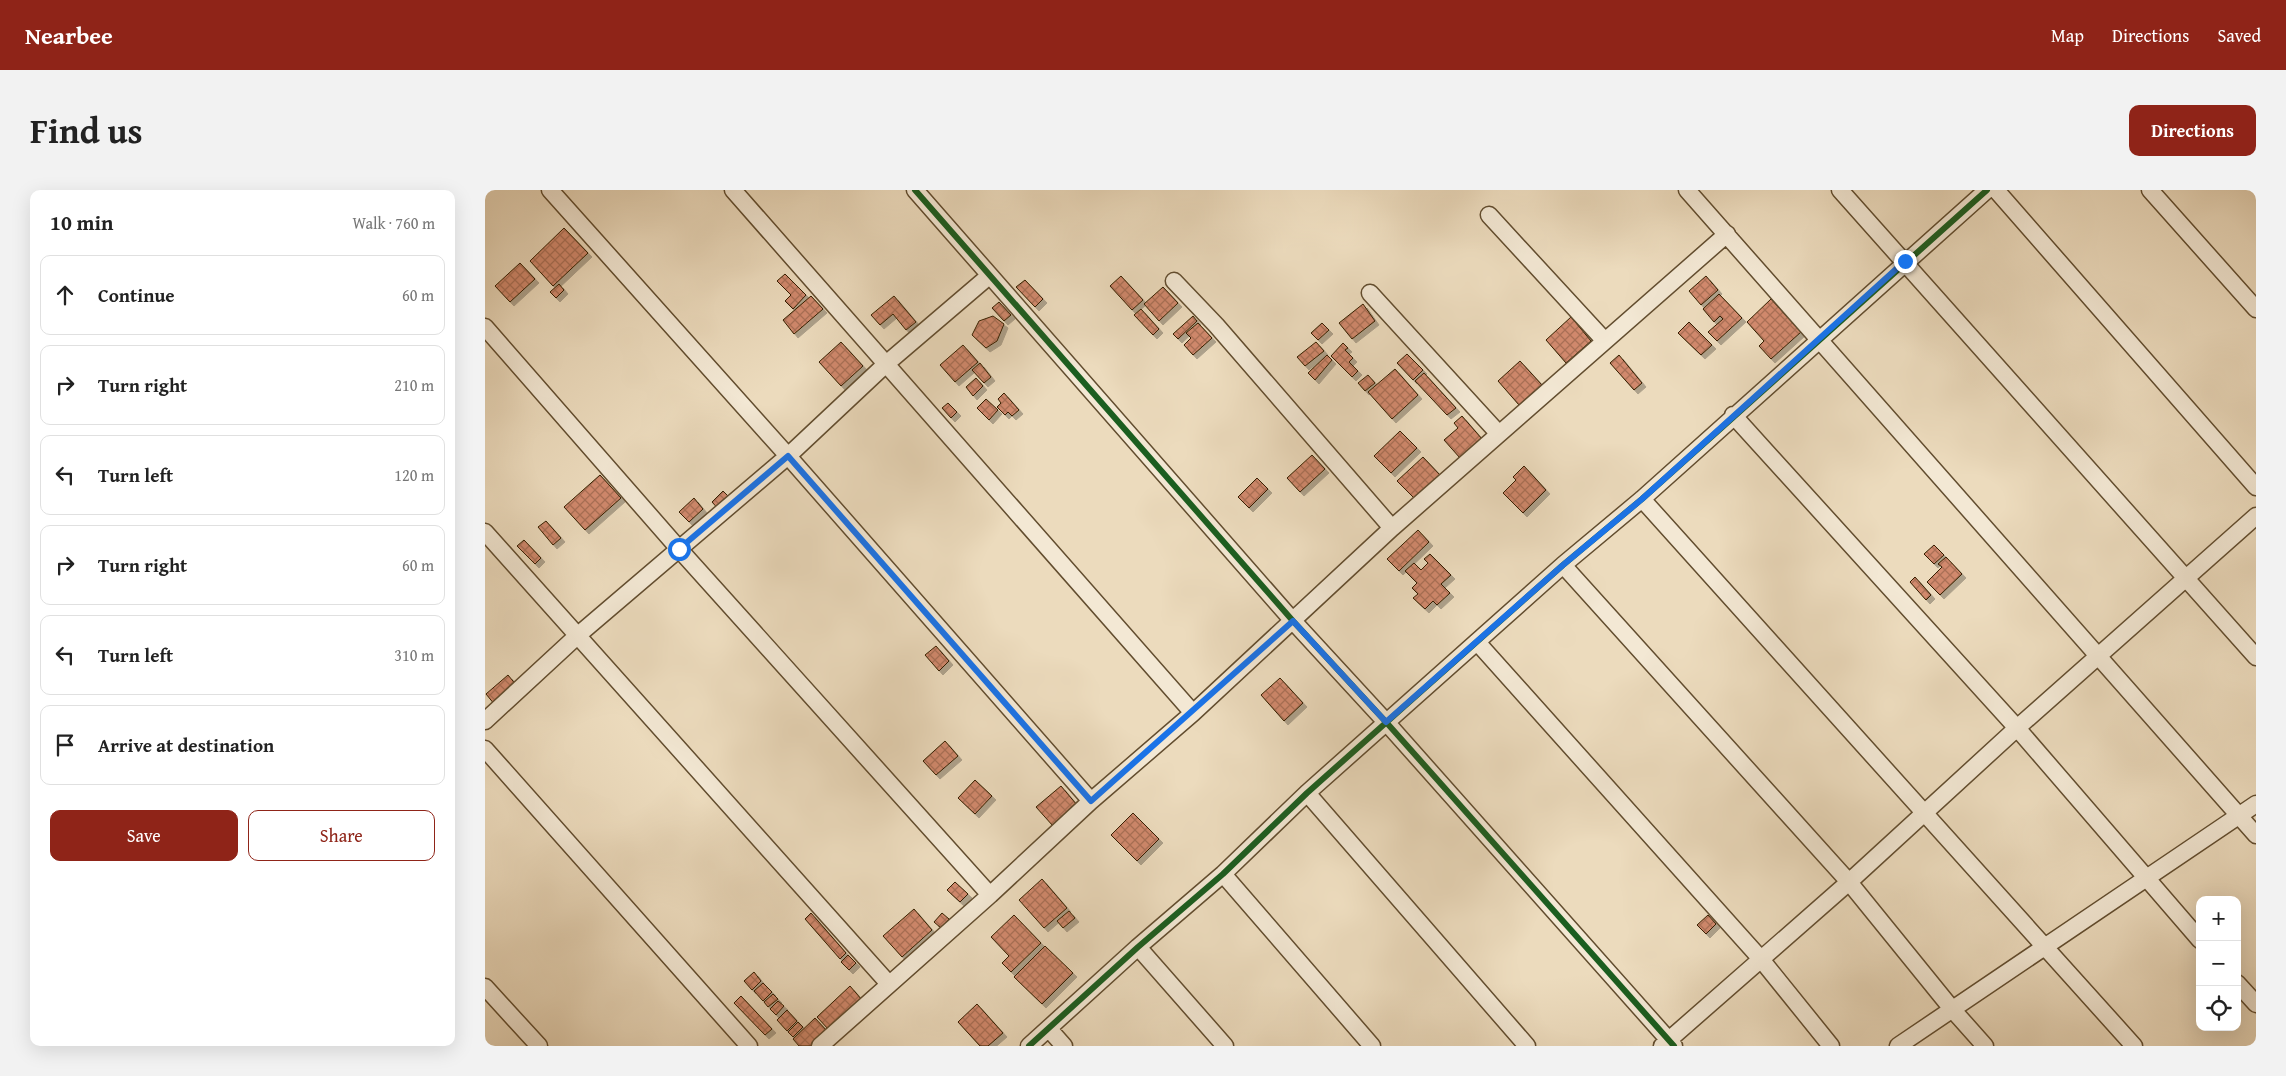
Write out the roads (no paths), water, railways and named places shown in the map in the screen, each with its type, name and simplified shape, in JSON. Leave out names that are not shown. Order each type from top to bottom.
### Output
[{"type":"street","points":[[550,190],[788,456],[1091,801]]},
{"type":"street","points":[[733,190],[1193,713]]},
{"type":"street","points":[[915,190],[1293,621],[1386,722],[1668,1044],[1760,958],[1849,882],[2098,655],[2256,516]]},
{"type":"street","points":[[1687,190],[1820,338],[2256,835]]},
{"type":"street","points":[[1840,190],[2256,657]]},
{"type":"street","points":[[1029,1046],[1138,947],[1223,874],[1307,793],[1386,722],[1563,565],[1642,499],[1733,415],[1987,190]]},
{"type":"street","points":[[1996,190],[2256,487]]},
{"type":"street","points":[[2150,190],[2256,309]]},
{"type":"street","points":[[1489,215],[1605,341]]},
{"type":"street","points":[[820,1046],[990,895],[1091,801],[1193,713],[1392,528],[1727,234]]},
{"type":"street","points":[[485,722],[577,636],[788,456],[886,364],[989,276]]},
{"type":"street","points":[[1174,281],[1216,325],[1392,528]]},
{"type":"street","points":[[1370,293],[1499,434]]},
{"type":"street","points":[[485,327],[679,549],[990,895]]},
{"type":"street","points":[[1733,415],[2017,728],[2145,879],[2196,936]]},
{"type":"street","points":[[1642,499],[2047,947],[2134,1046]]},
{"type":"street","points":[[485,532],[889,984]]},
{"type":"street","points":[[1563,565],[1849,882],[1952,1009],[1985,1046]]},
{"type":"street","points":[[1477,642],[1760,958],[1831,1046]]},
{"type":"street","points":[[485,749],[749,1046]]},
{"type":"street","points":[[1307,793],[1527,1046]]},
{"type":"street","points":[[1898,1046],[2256,804]]},
{"type":"street","points":[[1223,874],[1372,1046]]},
{"type":"street","points":[[1138,947],[1225,1046]]},
{"type":"street","points":[[2240,986],[2256,1004]]},
{"type":"street","points":[[485,987],[539,1046]]},
{"type":"street","points":[[1049,1029],[1064,1046]]}]
